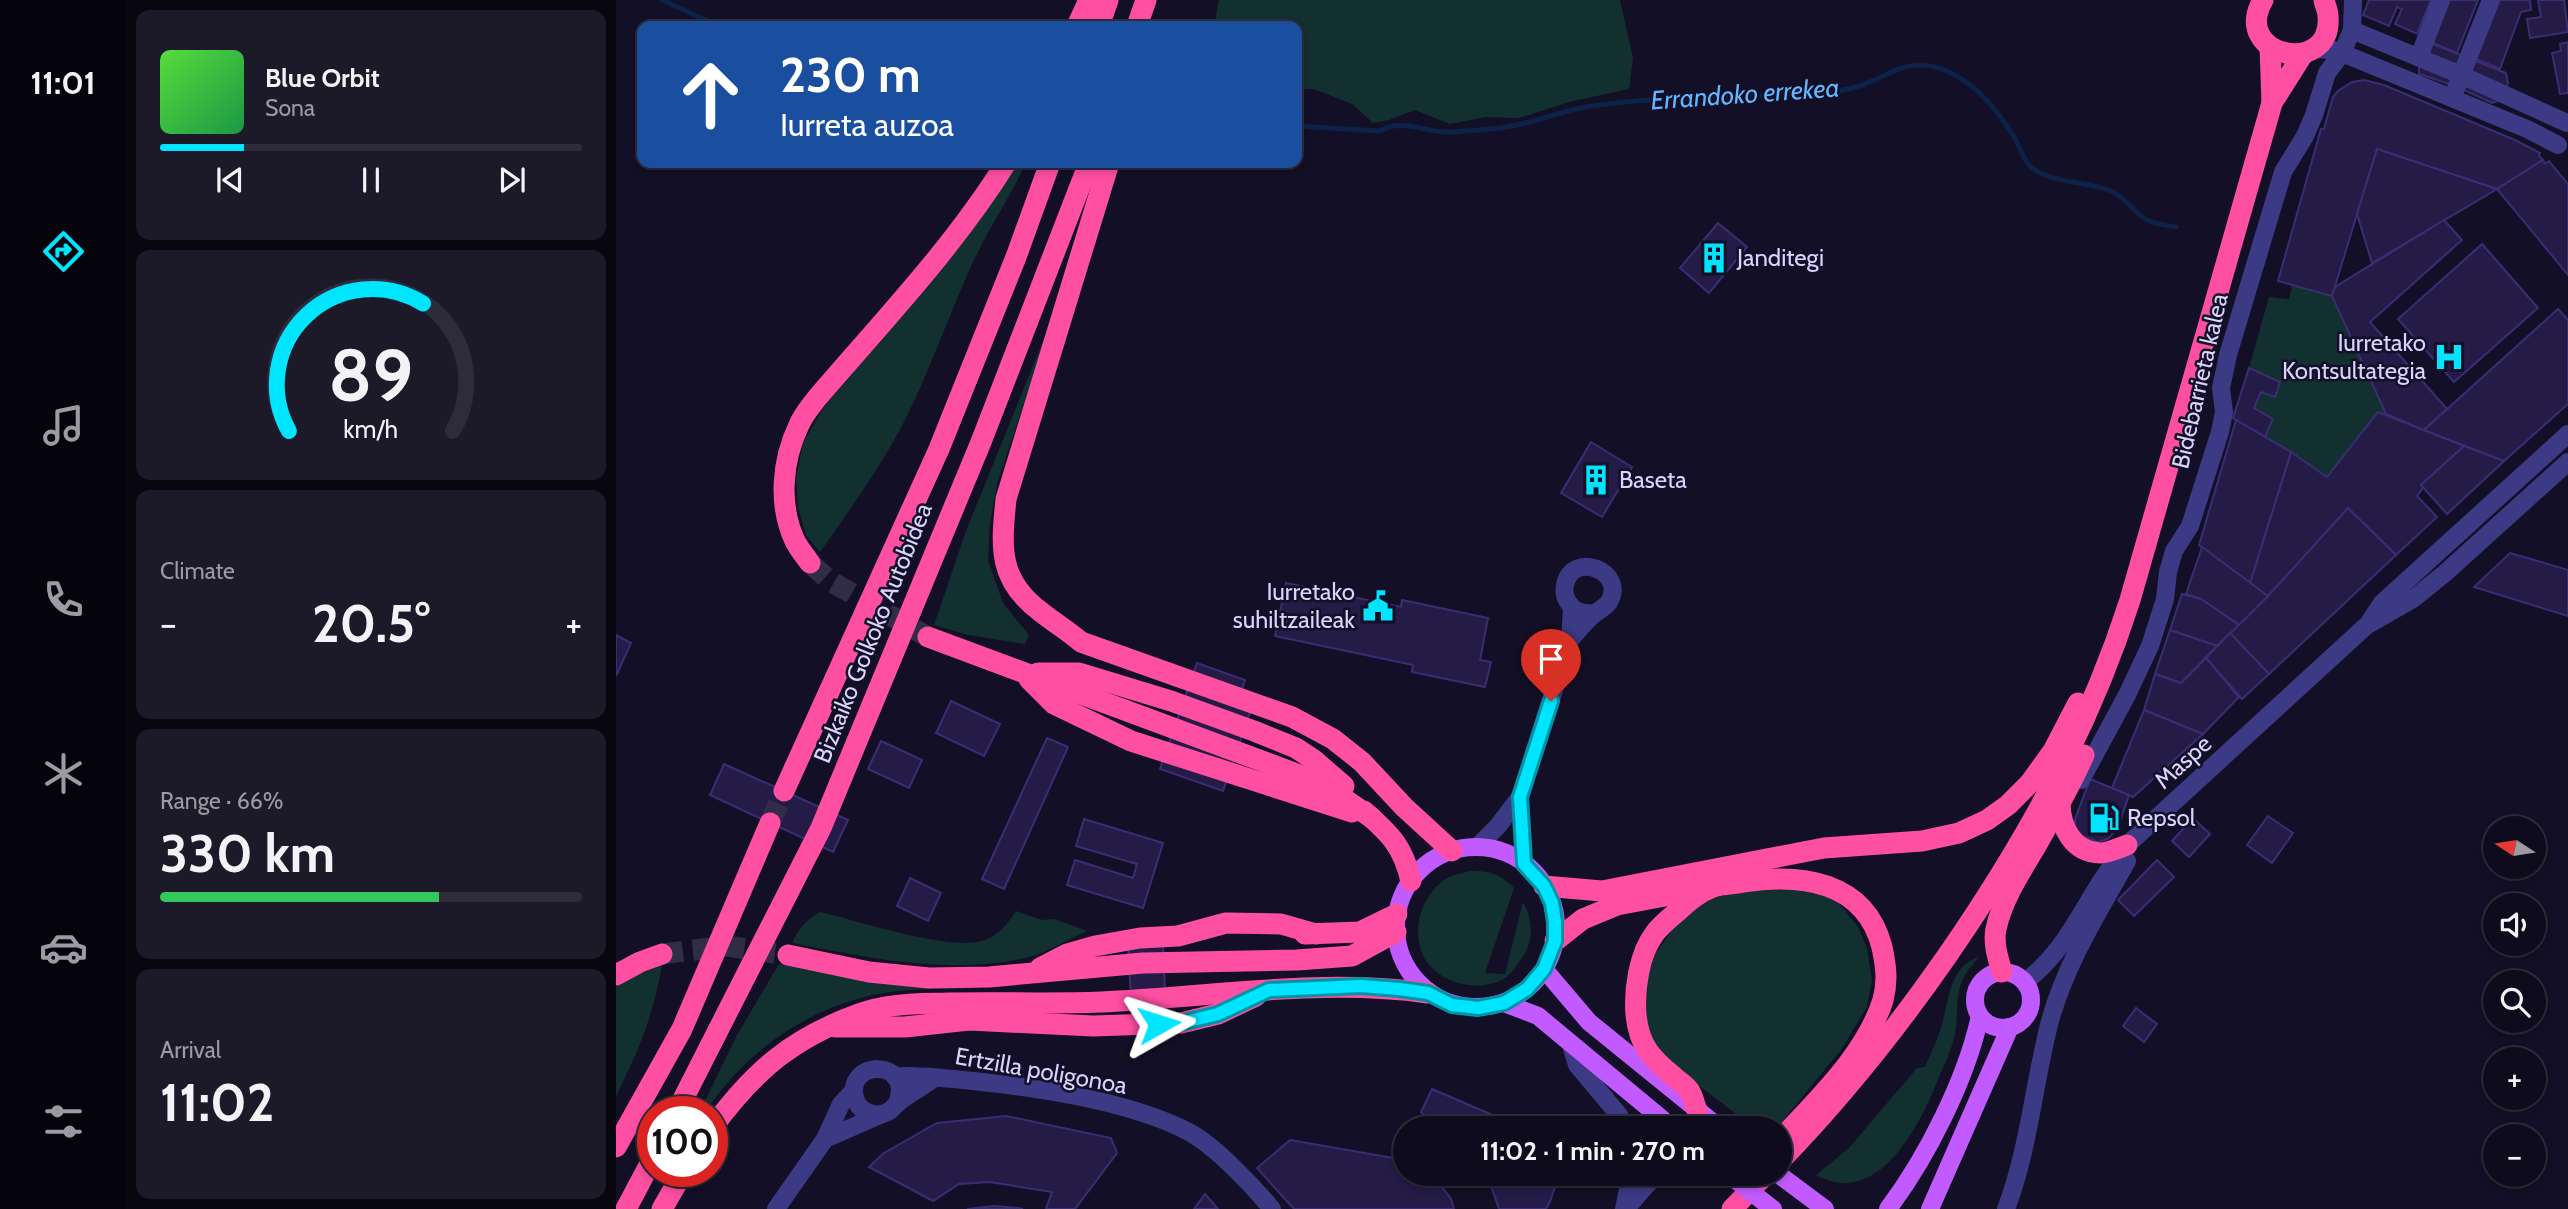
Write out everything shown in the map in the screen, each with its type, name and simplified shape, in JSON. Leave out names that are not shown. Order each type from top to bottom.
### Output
[{"type":"highway","points":[[1079,21],[1089,0]]},
{"type":"highway","points":[[1101,21],[1108,0]]},
{"type":"highway","points":[[1139,21],[1146,0]]},
{"type":"highway","points":[[1154,21],[1160,0]]},
{"type":"highway","points":[[2263,0],[2257,17],[2258,28],[2270,47],[2280,53],[2292,55],[2308,51]]},
{"type":"highway","points":[[2272,103],[2308,51],[2321,41],[2327,27],[2324,4]]},
{"type":"highway","points":[[2270,47],[2272,103]]},
{"type":"highway","name":"Bidebarrieta kalea","points":[[1792,1149],[1896,1027],[1977,912],[2024,839],[2064,766],[2118,637],[2272,103]]},
{"type":"highway","points":[[810,563],[795,541],[785,513],[784,479],[788,456],[799,424],[817,398],[961,228],[1003,168]]},
{"type":"highway","name":"Bizkaiko Golkoko Autobidea","points":[[784,791],[939,449],[1016,257],[1048,168]]},
{"type":"highway","name":"Bizkaiko Golkoko Autobidea","points":[[685,1096],[821,828],[981,442],[1087,168]]},
{"type":"highway","points":[[1107,168],[1006,499],[1002,539],[1005,560],[1014,587],[1041,612],[1081,642],[1292,718],[1333,739],[1362,762],[1452,851]]},
{"type":"highway","points":[[1544,886],[1602,891],[1824,848],[1922,841],[1959,833],[1987,820],[2008,805],[2030,783],[2053,751],[2076,710],[2145,547]]},
{"type":"highway","points":[[1064,627],[1274,698],[1332,726],[1352,740],[1376,764],[1420,816],[1430,832]]},
{"type":"highway","points":[[928,637],[1321,783],[1373,818],[1396,840],[1406,860],[1410,881]]},
{"type":"highway","points":[[2002,972],[1995,939],[2000,915],[2022,870],[2064,798],[2099,718],[2100,684]]},
{"type":"highway","points":[[2064,798],[2065,830],[2074,843],[2100,853],[2127,845]]},
{"type":"highway","points":[[616,1147],[681,1029],[770,823]]},
{"type":"highway","points":[[1555,941],[1583,919],[1617,905],[1763,879],[1792,878],[1817,882],[1847,896],[1868,916],[1880,939],[1887,971],[1883,998],[1871,1028],[1845,1066],[1792,1126]]},
{"type":"highway","points":[[1697,1110],[1689,1090],[1644,1048],[1636,1016],[1636,989],[1642,960],[1654,934],[1692,898],[1712,887]]},
{"type":"highway","points":[[1032,972],[1067,954],[1140,938],[1178,936],[1205,930],[1248,934],[1360,932],[1396,923]]},
{"type":"highway","points":[[788,955],[869,972],[929,978],[989,977],[1058,970],[1352,956],[1396,923]]},
{"type":"highway","points":[[616,975],[640,961],[662,954]]},
{"type":"highway","points":[[728,1106],[738,1092],[778,1056],[814,1032],[861,1013],[897,1004],[1098,1002],[1243,991],[1361,986],[1428,993]]},
{"type":"highway","points":[[827,1027],[905,1027],[969,1020],[1093,1026],[1181,1023],[1218,1014],[1269,990]]},
{"type":"highway","points":[[1718,1209],[1738,1186]]},
{"type":"highway","points":[[1732,1209],[1754,1186]]},
{"type":"highway","points":[[626,1209],[638,1187]]},
{"type":"highway","points":[[662,1209],[675,1187]]},
{"type":"main road","points":[[1477,847],[1503,852],[1524,864],[1544,886],[1552,903],[1555,941],[1544,969],[1527,989],[1504,1003],[1478,1008],[1452,1005],[1428,993],[1412,976],[1401,956],[1396,923],[1402,897],[1410,881],[1422,868],[1452,851],[1477,847]]},
{"type":"main road","points":[[1544,969],[1589,1022],[1705,1116]]},
{"type":"main road","points":[[1888,1209],[1919,1164],[1948,1106],[1976,1036],[1980,1016],[1975,1000],[1980,984],[1986,978],[2002,972],[2011,973],[2025,982],[2031,997],[2028,1013],[2017,1024],[2010,1027],[1993,1026],[1980,1016]]},
{"type":"main road","points":[[1504,1003],[1538,1016],[1658,1116]]},
{"type":"main road","points":[[1930,1209],[2010,1027]]},
{"type":"main road","points":[[1743,1186],[1773,1209]]},
{"type":"main road","points":[[1792,1186],[1825,1209]]},
{"type":"street","points":[[2351,32],[2353,0]]},
{"type":"street","points":[[2419,57],[2441,0]]},
{"type":"street","points":[[2452,99],[2491,0]]},
{"type":"street","points":[[2324,4],[2351,32],[2419,57],[2567,123],[2559,133],[2563,152]]},
{"type":"street","name":"Bidebarrieta kalea","points":[[2064,798],[2079,784],[2091,764],[2150,646],[2165,598],[2174,551],[2190,526],[2220,432],[2224,412],[2221,388],[2228,355],[2283,172],[2305,136],[2326,73],[2342,53],[2351,32]]},
{"type":"street","points":[[2308,51],[2342,53],[2527,129],[2563,152]]},
{"type":"street","name":"Maspe","points":[[2025,982],[2048,964],[2127,845],[2366,626],[2382,603],[2568,434]]},
{"type":"street","name":"Maspe","points":[[2366,626],[2413,599],[2444,574],[2568,461]]},
{"type":"street","points":[[1477,847],[1498,826],[1520,797],[1570,640],[1572,608],[1565,594],[1567,579],[1578,568],[1593,566],[1606,574],[1612,589],[1608,604],[1595,613],[1570,640]]},
{"type":"street","points":[[1572,608],[1579,612],[1595,613]]},
{"type":"street","points":[[1520,797],[1524,864]]},
{"type":"street","points":[[2007,1209],[2050,1021],[2062,985],[2145,829]]},
{"type":"street","points":[[1571,1045],[1577,1065],[1619,1116]]},
{"type":"street","points":[[776,1209],[821,1144],[841,1104],[866,1071],[882,1069],[895,1077],[900,1088],[898,1101]]},
{"type":"street","name":"Ertzilla poligonoa","points":[[895,1077],[909,1075],[986,1082],[1063,1094],[1142,1113],[1191,1133],[1256,1190],[1272,1209]]},
{"type":"street","points":[[821,1144],[887,1112],[898,1101],[935,1078]]},
{"type":"street","points":[[854,1090],[859,1105],[872,1114],[880,1115]]},
{"type":"street","points":[[1624,1209],[1629,1186]]},
{"type":"street","points":[[1624,1209],[1647,1186]]},
{"type":"green space","points":[[1219,0],[1620,0],[1633,58],[1629,89],[1569,102],[1519,118],[1485,117],[1450,124],[1415,110],[1373,123],[1352,104],[1314,89],[1302,89],[1302,21],[1215,21]]},
{"type":"green space","points":[[1010,168],[1023,168],[975,257],[923,382],[897,436],[820,552],[806,535],[798,508],[796,478],[803,443],[824,407],[939,270]]},
{"type":"green space","points":[[2292,285],[2332,296],[2386,414],[2378,412],[2327,477],[2265,437],[2273,419],[2254,408],[2261,392],[2275,397],[2280,382],[2249,368],[2269,297],[2289,299]]},
{"type":"green space","points":[[1054,314],[997,484],[990,524],[988,560],[1003,603],[1029,635],[1025,644],[968,635],[934,625],[966,531]]},
{"type":"green space","points":[[1470,871],[1494,874],[1514,888],[1485,973],[1505,974],[1523,902],[1530,923],[1529,945],[1512,971],[1496,982],[1476,986],[1456,982],[1437,973],[1423,955],[1418,930],[1430,894],[1449,877]]},
{"type":"green space","points":[[1798,888],[1829,895],[1858,927],[1867,948],[1872,980],[1867,1007],[1841,1050],[1787,1116],[1739,1116],[1664,1059],[1649,1041],[1643,1012],[1645,983],[1655,955],[1673,928],[1700,905],[1740,892]]},
{"type":"green space","points":[[1016,911],[1042,920],[1054,919],[1087,931],[1033,956],[973,965],[912,963],[792,943],[803,925],[820,912],[929,939],[970,943],[995,935]]},
{"type":"green space","points":[[1979,957],[1961,984],[1955,1035],[1950,1052],[1929,1100],[1907,1140],[1893,1158],[1876,1172],[1858,1181],[1838,1183],[1816,1175],[1849,1148],[1917,1068],[1925,1067],[1940,1031],[1955,978],[1969,962]]},
{"type":"green space","points":[[779,964],[901,984],[979,988],[909,990],[870,996],[842,1004],[789,1030],[743,1066],[717,1096],[707,1096],[737,1035]]},
{"type":"green space","points":[[662,965],[644,1032],[616,1096],[616,986]]},
{"type":"building","points":[[2369,0],[2431,0],[2417,34],[2395,24],[2402,9],[2397,7],[2389,26],[2363,15]]},
{"type":"building","points":[[2449,0],[2478,0],[2457,53],[2431,42]]},
{"type":"building","points":[[2496,0],[2530,0],[2531,10],[2521,12],[2500,69],[2474,58]]},
{"type":"building","points":[[2538,0],[2564,0],[2568,32],[2530,38],[2527,19],[2541,17]]},
{"type":"building","points":[[2568,42],[2568,93],[2560,94],[2552,53],[2561,51],[2560,44]]},
{"type":"building","points":[[2430,43],[2506,73],[2508,83],[2502,99],[2492,103],[2464,90],[2462,95],[2447,88],[2449,84],[2419,74],[2419,62]]},
{"type":"building","points":[[2364,80],[2384,85],[2515,140],[2540,153],[2539,156],[2543,160],[2497,189],[2377,149],[2332,296],[2278,281],[2321,129],[2324,129],[2333,97],[2352,82]]},
{"type":"building","points":[[2377,149],[2497,189],[2372,263],[2357,214]]},
{"type":"building","points":[[2543,160],[2545,164],[2549,161],[2568,184],[2568,275],[2497,189]]},
{"type":"building","points":[[2444,220],[2462,240],[2370,322],[2447,409],[2424,430],[2386,414],[2332,296],[2335,287]]},
{"type":"building","name":"Janditegi","points":[[1718,223],[1747,247],[1709,293],[1680,268]]},
{"type":"building","points":[[2482,244],[2538,308],[2454,382],[2398,319]]},
{"type":"building","points":[[2558,309],[2568,320],[2568,404],[2504,461],[2424,430]]},
{"type":"building","points":[[2249,368],[2280,382],[2275,397],[2261,392],[2254,408],[2273,419],[2265,437],[2233,418]]},
{"type":"building","points":[[2378,412],[2464,446],[2421,485],[2423,488],[2417,496],[2437,517],[2396,555],[2348,508],[2268,596],[2250,583],[2291,452],[2327,477]]},
{"type":"building","points":[[2236,420],[2291,452],[2250,583],[2199,545]]},
{"type":"building","name":"Baseta","points":[[1591,442],[1632,467],[1602,517],[1561,493]]},
{"type":"building","points":[[2464,446],[2504,461],[2447,514],[2421,485]]},
{"type":"building","points":[[2348,508],[2396,555],[2269,674],[2230,633],[2268,596]]},
{"type":"building","points":[[2202,547],[2268,596],[2239,625],[2201,599],[2186,594]]},
{"type":"building","points":[[2510,553],[2568,570],[2568,616],[2474,587]]},
{"type":"building","points":[[1286,583],[1401,607],[1402,600],[1488,618],[1480,660],[1491,662],[1485,687],[1412,672],[1413,665],[1275,636]]},
{"type":"building","points":[[2182,594],[2201,599],[2239,625],[2217,646],[2170,630]]},
{"type":"building","points":[[2170,630],[2217,646],[2181,683],[2155,674]]},
{"type":"building","points":[[2230,633],[2269,674],[2242,699],[2206,658]]},
{"type":"building","points":[[616,635],[631,643],[616,676]]},
{"type":"building","points":[[2206,658],[2239,697],[2203,734],[2144,710],[2155,674],[2181,683]]},
{"type":"building","points":[[1197,663],[1245,680],[1236,707],[1250,712],[1223,791],[1160,769]]},
{"type":"building","points":[[951,701],[1000,724],[984,756],[936,733]]},
{"type":"building","points":[[2144,710],[2203,734],[2133,797],[2112,788]]},
{"type":"building","points":[[1047,738],[1068,747],[1004,889],[982,879]]},
{"type":"building","points":[[881,741],[922,760],[909,788],[868,769]]},
{"type":"building","points":[[724,764],[848,820],[833,852],[710,795]]},
{"type":"building","points":[[2090,779],[2129,795],[2118,827],[2108,839],[2098,842],[2082,836],[2075,828],[2075,819]]},
{"type":"building","points":[[2268,816],[2293,833],[2272,863],[2247,845]]},
{"type":"building","points":[[2193,818],[2210,834],[2189,857],[2172,841]]},
{"type":"building","points":[[1084,819],[1163,843],[1143,908],[1067,885],[1075,860],[1133,878],[1137,864],[1076,846]]},
{"type":"building","points":[[2157,860],[2174,877],[2134,916],[2118,900]]},
{"type":"building","points":[[910,878],[941,893],[928,921],[897,906]]},
{"type":"building","points":[[1163,944],[1166,1013],[1132,1015],[1128,945]]},
{"type":"building","points":[[2136,1008],[2157,1024],[2144,1042],[2123,1026]]},
{"type":"building","points":[[1432,1089],[1495,1116],[1425,1116],[1421,1112]]},
{"type":"building","points":[[1006,1116],[1111,1138],[1117,1153],[1075,1209],[1046,1209],[1052,1192],[990,1182],[959,1184],[933,1201],[869,1167],[884,1153],[937,1123]]},
{"type":"building","points":[[1290,1140],[1393,1158],[1393,1186],[1441,1186],[1451,1199],[1454,1209],[1294,1209],[1257,1168]]},
{"type":"building","points":[[1491,1186],[1555,1186],[1546,1209],[1499,1209]]},
{"type":"building","points":[[1205,1194],[1218,1209],[1194,1209]]},
{"type":"building","points":[[994,1206],[1018,1208],[1023,1209],[967,1209]]},
{"type":"waterway","name":"Errandoko errekea","points":[[662,0],[708,21]]},
{"type":"waterway","name":"Errandoko errekea","points":[[1302,126],[1380,131],[1398,126],[1443,132],[1487,130],[1513,126],[1583,107],[1616,103],[1840,91],[1910,66],[1933,66],[1957,76],[1985,99],[2001,117],[2027,162],[2036,171],[2109,190],[2145,219],[2176,227]]},
{"type":"tunnel","points":[[810,563],[830,581],[928,637]]},
{"type":"tunnel","points":[[770,823],[784,791]]},
{"type":"tunnel","points":[[662,954],[727,946],[788,955]]},
{"type":"place","name":"Janditegi","points":[[1714,258]]},
{"type":"place","name":"Iurretako Kontsultategia","points":[[2449,357]]},
{"type":"place","name":"Baseta","points":[[1596,480]]},
{"type":"place","name":"Iurretako suhiltzaileak","points":[[1378,606]]},
{"type":"place","name":"Repsol","points":[[2104,818]]},
{"type":"route","points":[[1159,1024],[1181,1023],[1218,1014],[1269,990],[1361,986],[1399,989],[1428,993],[1452,1005],[1478,1008],[1504,1003],[1527,989],[1544,969],[1555,941],[1552,903],[1544,886],[1524,864],[1520,797],[1551,701]]}]
